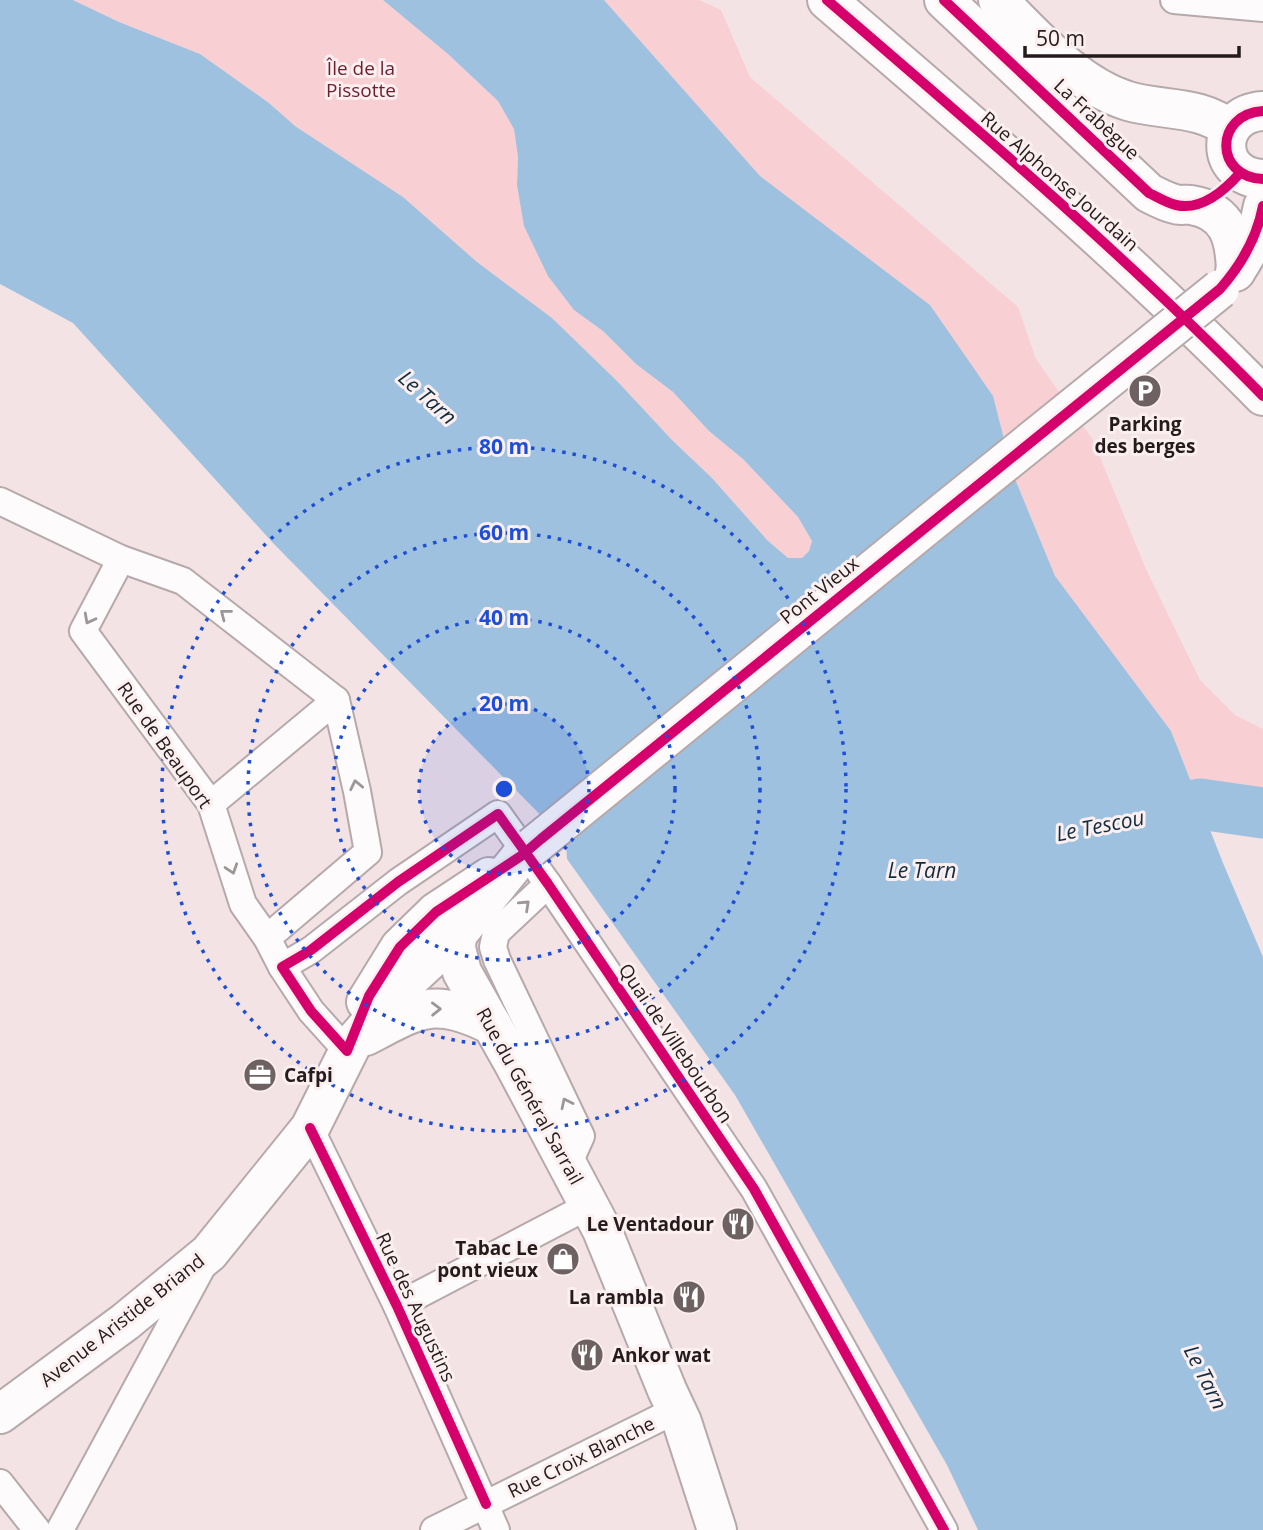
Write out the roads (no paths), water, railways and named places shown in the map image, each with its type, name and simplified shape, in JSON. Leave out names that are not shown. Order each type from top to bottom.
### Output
[{"type":"main road","name":"Rue Alphonse Jourdain","points":[[827,0],[1101,240],[1209,341],[1263,396]]},
{"type":"main road","name":"La Frabègue","points":[[944,0],[1149,193],[1176,205],[1192,205],[1210,211],[1223,220],[1232,234],[1228,280]]},
{"type":"main road","points":[[998,0],[1091,85],[1129,101],[1198,113],[1221,122],[1230,131]]},
{"type":"main road","points":[[1252,176],[1233,166],[1226,149],[1230,131],[1243,115],[1263,111]]},
{"type":"main road","points":[[1192,205],[1252,176]]},
{"type":"main road","points":[[1228,280],[1260,223],[1263,206]]},
{"type":"main road","name":"Pont Vieux","points":[[349,1048],[369,996],[400,947],[447,923],[521,856],[1228,280]]},
{"type":"main road","name":"Rue du Général Sarrail","points":[[447,923],[462,972],[590,1205],[676,1410],[717,1530]]},
{"type":"main road","points":[[349,1048],[401,1018],[432,1007],[463,1012],[492,1025]]},
{"type":"main road","name":"Avenue Aristide Briand","points":[[0,1414],[125,1322],[209,1253],[310,1128],[349,1048]]},
{"type":"street","points":[[1174,0],[1263,8]]},
{"type":"street","points":[[0,501],[121,559],[183,581],[336,700],[368,852],[267,938]]},
{"type":"street","name":"Rue de Beauport","points":[[121,559],[83,631],[211,804],[243,904],[311,1011],[349,1048]]},
{"type":"street","points":[[211,804],[336,700]]},
{"type":"street","name":"Quai de Villebourbon","points":[[282,967],[311,950],[398,881],[498,814],[754,1189],[944,1530]]},
{"type":"street","points":[[548,884],[495,933],[493,947],[581,1136],[568,1165]]},
{"type":"street","name":"Rue des Augustins","points":[[310,1128],[397,1306],[496,1530]]},
{"type":"street","points":[[397,1306],[590,1205]]},
{"type":"street","points":[[60,1530],[209,1253]]},
{"type":"street","name":"Rue Croix Blanche","points":[[434,1530],[676,1410]]},
{"type":"street","points":[[0,1483],[37,1530]]},
{"type":"water","name":"Le Tarn","points":[[0,0],[73,0],[119,22],[200,54],[269,103],[295,126],[403,197],[477,262],[552,318],[712,478],[767,540],[788,558],[802,558],[809,551],[812,541],[798,517],[743,459],[709,431],[673,392],[636,364],[603,331],[574,310],[548,276],[524,226],[517,185],[518,157],[514,129],[498,101],[448,54],[383,0],[604,0],[760,176],[930,305],[993,396],[1013,474],[1055,576],[1171,731],[1263,957],[1263,1530],[978,1530],[947,1465],[735,1095],[567,859],[566,841],[273,543],[73,323],[0,284]]},
{"type":"waterway","name":"Le Tescou","points":[[1131,818],[1200,804],[1263,813]]},
{"type":"place","name":"Parking des berges","points":[[1145,391]]},
{"type":"place","name":"Cafpi","points":[[260,1075]]},
{"type":"place","name":"Le Ventadour","points":[[738,1224]]},
{"type":"place","name":"Tabac Le pont vieux","points":[[563,1259]]},
{"type":"place","name":"La rambla","points":[[689,1297]]},
{"type":"place","name":"Ankor wat","points":[[587,1355]]},
{"type":"park label","name":"Île de la Pissotte","points":[[361,79]]}]
